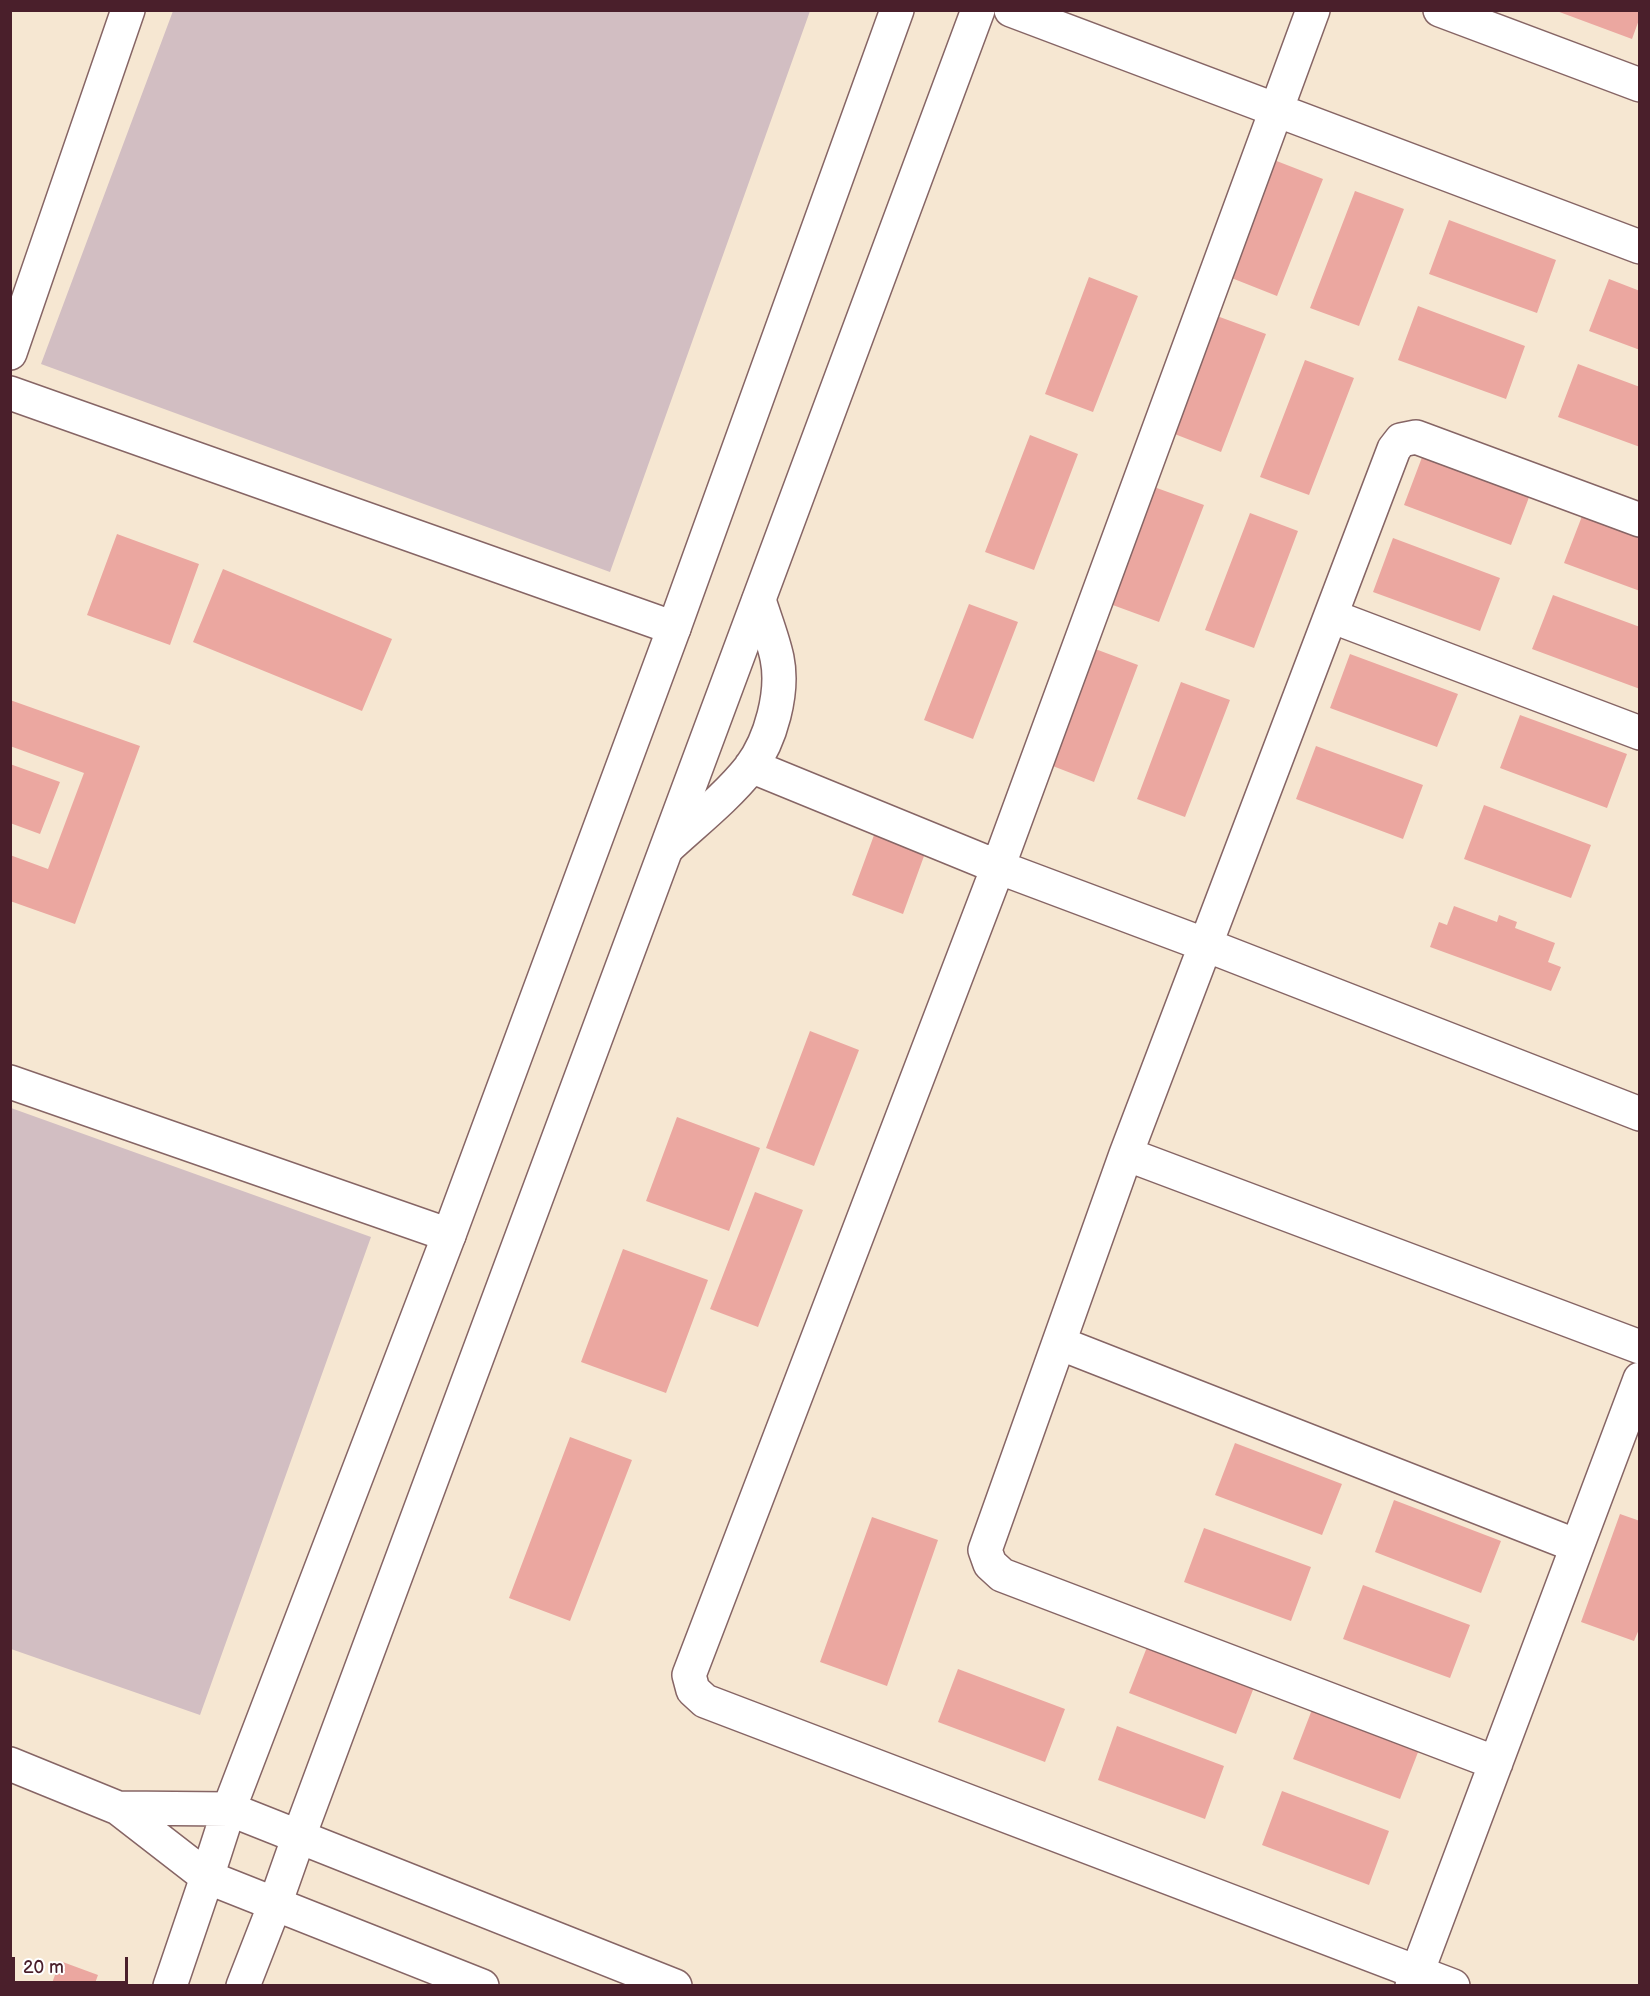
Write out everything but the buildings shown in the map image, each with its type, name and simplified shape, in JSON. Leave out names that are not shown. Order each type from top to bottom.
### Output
[{"type":"street","points":[[10,353],[128,10]]},
{"type":"street","points":[[170,1986],[230,1809],[449,1235],[674,628],[897,10]]},
{"type":"street","points":[[243,1986],[978,10]]},
{"type":"street","points":[[1011,10],[1640,247]]},
{"type":"street","points":[[1313,10],[998,867],[689,1675],[693,1690],[705,1701],[1414,1979],[1453,1986]]},
{"type":"street","points":[[1440,10],[1640,85]]},
{"type":"street","points":[[10,393],[674,628]]},
{"type":"street","points":[[1496,1763],[1002,1575],[990,1564],[985,1550],[1126,1154],[1394,450],[1401,440],[1416,437],[1640,520]]},
{"type":"street","points":[[667,848],[727,793],[751,766],[767,736],[779,699],[777,659],[759,600]]},
{"type":"street","points":[[1331,616],[1640,733]]},
{"type":"street","points":[[751,766],[998,867],[1206,945],[1640,1114]]},
{"type":"street","points":[[10,1082],[449,1235]]},
{"type":"street","points":[[1126,1154],[1640,1347]]},
{"type":"street","points":[[1059,1343],[1577,1546]]},
{"type":"street","points":[[1414,1979],[1640,1379]]},
{"type":"street","points":[[10,1764],[118,1808],[207,1877],[482,1986]]},
{"type":"street","points":[[118,1808],[230,1809],[675,1986]]},
{"type":"shaded area","points":[[173,11],[810,11],[610,572],[41,364]]},
{"type":"shaded area","points":[[11,1108],[371,1237],[200,1715],[11,1649]]}]
